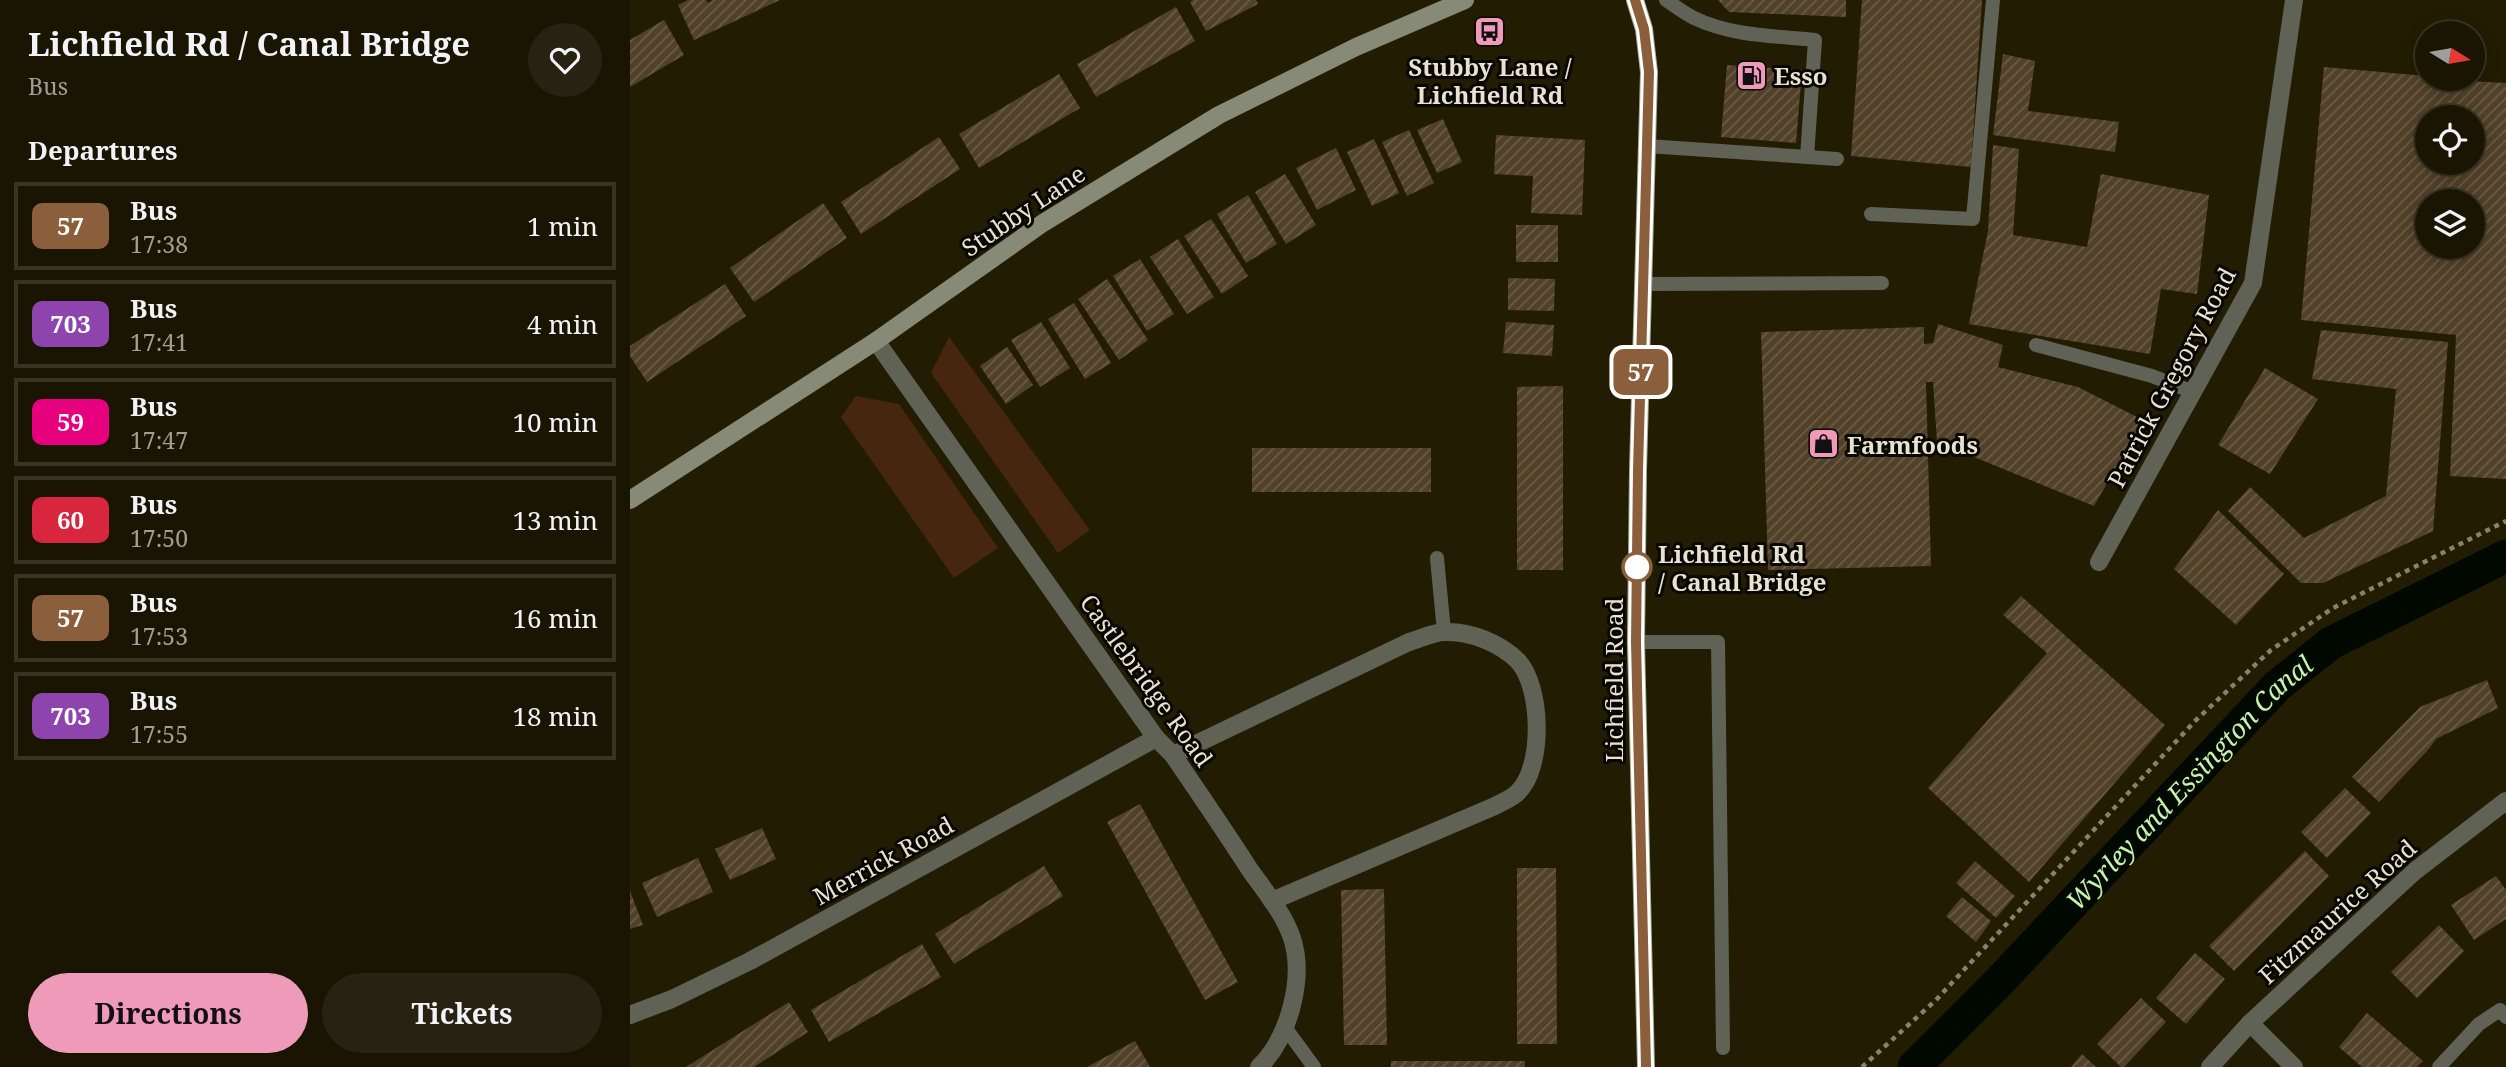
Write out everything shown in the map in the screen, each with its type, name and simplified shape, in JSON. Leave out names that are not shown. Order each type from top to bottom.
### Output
[{"type":"main road","name":"Lichfield Road","points":[[1635,0],[1644,29],[1649,72],[1636,642],[1646,1067]]},
{"type":"street","name":"Stubby Lane","points":[[630,500],[876,341],[1043,223],[1219,115],[1356,47],[1465,0]]},
{"type":"street","name":"Patrick Gregory Road","points":[[2099,562],[2253,283],[2294,0]]},
{"type":"street","name":"Castlebridge Road","points":[[876,341],[1156,738],[1173,755],[1272,901],[1292,938],[1296,972],[1292,1002],[1284,1026],[1266,1060],[1259,1067]]},
{"type":"street","points":[[1173,755],[1409,642],[1444,632],[1479,638],[1499,645],[1520,663],[1531,687],[1537,724],[1532,771],[1518,793],[1495,806],[1272,901]]},
{"type":"street","name":"Merrick Road","points":[[630,1015],[672,999],[750,961],[1156,738]]},
{"type":"street","name":"Fitzmaurice Road","points":[[2210,1067],[2249,1023],[2416,871],[2506,801]]},
{"type":"street","points":[[2249,1023],[2294,1067]]},
{"type":"lane","points":[[1666,0],[1694,18],[1720,27],[1739,32],[1815,40],[1807,157]]},
{"type":"lane","points":[[1871,214],[1973,219],[1993,0]]},
{"type":"lane","points":[[1647,146],[1837,159]]},
{"type":"lane","points":[[1643,284],[1882,283]]},
{"type":"lane","points":[[2036,345],[2152,376],[2193,392]]},
{"type":"lane","points":[[1437,558],[1444,632]]},
{"type":"lane","points":[[1636,642],[1718,642],[1723,1048]]},
{"type":"lane","points":[[2439,1067],[2479,1024],[2500,1010],[2506,1017]]},
{"type":"lane","points":[[1284,1026],[1314,1067]]},
{"type":"path","points":[[1862,1067],[1936,1000],[2195,721],[2271,650],[2333,608],[2506,521]]},
{"type":"shaded area","points":[[949,337],[1090,530],[1058,553],[931,373]]},
{"type":"shaded area","points":[[856,396],[899,404],[998,548],[954,578],[841,417]]},
{"type":"building","points":[[688,0],[706,0],[708,3],[713,0],[780,0],[694,40],[678,5]]},
{"type":"building","points":[[1256,0],[1258,4],[1206,31],[1190,2]]},
{"type":"building","points":[[1718,0],[1846,0],[1846,17],[1729,12]]},
{"type":"building","points":[[1862,0],[1982,0],[1971,167],[1851,156]]},
{"type":"building","points":[[1176,7],[1195,41],[1096,97],[1077,64]]},
{"type":"building","points":[[664,20],[684,55],[630,87],[630,40]]},
{"type":"building","points":[[2003,54],[2035,61],[2028,111],[2119,122],[2115,152],[1993,135]]},
{"type":"building","points":[[1727,65],[1802,70],[1796,143],[1721,137]]},
{"type":"building","points":[[2324,67],[2415,75],[2415,91],[2485,91],[2485,82],[2506,83],[2506,479],[2450,476],[2456,335],[2301,320]]},
{"type":"building","points":[[1059,74],[1080,108],[979,168],[959,134]]},
{"type":"building","points":[[1443,119],[1462,162],[1437,173],[1417,130]]},
{"type":"building","points":[[1409,130],[1434,183],[1407,196],[1382,142]]},
{"type":"building","points":[[1496,135],[1585,140],[1582,215],[1531,213],[1533,176],[1494,174]]},
{"type":"building","points":[[939,137],[960,169],[861,234],[841,202]]},
{"type":"building","points":[[1374,139],[1399,193],[1372,206],[1347,152]]},
{"type":"building","points":[[1993,145],[2019,149],[2013,235],[2087,247],[2101,174],[2209,195],[2197,294],[2161,289],[2150,354],[1969,324],[1988,231]]},
{"type":"building","points":[[1336,148],[1356,190],[1317,210],[1296,168]]},
{"type":"building","points":[[1285,174],[1316,225],[1286,244],[1255,192]]},
{"type":"building","points":[[1248,195],[1277,244],[1246,263],[1217,214]]},
{"type":"building","points":[[823,203],[847,238],[754,302],[730,268]]},
{"type":"building","points":[[1211,219],[1248,276],[1222,294],[1184,236]]},
{"type":"building","points":[[1516,225],[1558,225],[1558,262],[1516,262]]},
{"type":"building","points":[[1178,239],[1214,297],[1187,314],[1150,257]]},
{"type":"building","points":[[1140,259],[1174,314],[1147,331],[1113,276]]},
{"type":"building","points":[[1508,278],[1555,279],[1554,311],[1508,310]]},
{"type":"building","points":[[1107,279],[1148,340],[1119,360],[1078,299]]},
{"type":"building","points":[[725,284],[746,316],[647,382],[630,356],[630,346]]},
{"type":"building","points":[[1074,303],[1111,363],[1085,379],[1048,319]]},
{"type":"building","points":[[1041,322],[1070,368],[1040,387],[1011,340]]},
{"type":"building","points":[[1506,322],[1554,325],[1552,356],[1503,353]]},
{"type":"building","points":[[1938,324],[2003,345],[1998,367],[2078,387],[2143,420],[2094,506],[1937,442],[1933,382],[1926,382],[1931,566],[1768,570],[1761,332],[1924,327],[1924,344],[1933,343]]},
{"type":"building","points":[[2321,330],[2448,342],[2433,531],[2323,583],[2301,583],[2228,511],[2250,487],[2304,538],[2386,496],[2396,389],[2312,379]]},
{"type":"building","points":[[1007,347],[1033,385],[1006,404],[980,366]]},
{"type":"building","points":[[2265,368],[2318,399],[2270,474],[2218,445]]},
{"type":"building","points":[[1563,386],[1563,570],[1517,570],[1517,387]]},
{"type":"building","points":[[1252,448],[1431,448],[1431,492],[1252,492]]},
{"type":"building","points":[[2218,510],[2284,574],[2236,625],[2174,569]]},
{"type":"building","points":[[2021,596],[2165,725],[2029,882],[1928,788],[2047,653],[2003,615]]},
{"type":"building","points":[[2487,680],[2498,708],[2436,739],[2379,802],[2352,777],[2420,707]]},
{"type":"building","points":[[2345,788],[2371,813],[2327,858],[2301,832]]},
{"type":"building","points":[[1140,804],[1238,982],[1205,1000],[1107,822]]},
{"type":"building","points":[[762,828],[776,859],[730,880],[715,849]]},
{"type":"building","points":[[2305,851],[2329,876],[2234,971],[2209,946]]},
{"type":"building","points":[[698,858],[713,892],[657,917],[642,883]]},
{"type":"building","points":[[1975,861],[2015,896],[1996,918],[1956,883]]},
{"type":"building","points":[[1044,866],[1063,896],[954,964],[935,934]]},
{"type":"building","points":[[1517,868],[1556,868],[1557,1044],[1517,1044]]},
{"type":"building","points":[[2496,876],[2506,890],[2506,919],[2474,940],[2451,905]]},
{"type":"building","points":[[1384,889],[1387,1045],[1344,1045],[1341,890]]},
{"type":"building","points":[[630,891],[643,925],[630,929]]},
{"type":"building","points":[[1962,897],[1991,921],[1976,942],[1946,916]]},
{"type":"building","points":[[2439,925],[2464,951],[2417,998],[2391,972]]},
{"type":"building","points":[[922,944],[941,977],[829,1042],[811,1010]]},
{"type":"building","points":[[2195,953],[2225,979],[2186,1024],[2156,998]]},
{"type":"building","points":[[2141,998],[2166,1022],[2124,1067],[2121,1067],[2097,1044]]},
{"type":"building","points":[[789,1002],[808,1032],[754,1067],[686,1067]]},
{"type":"building","points":[[2367,1013],[2423,1061],[2417,1067],[2362,1067],[2339,1047]]},
{"type":"building","points":[[1135,1041],[1150,1067],[1087,1067]]},
{"type":"building","points":[[2082,1054],[2096,1067],[2071,1067]]},
{"type":"building","points":[[1391,1061],[1525,1061],[1525,1067],[1391,1067]]},
{"type":"waterway","name":"Wyrley and Essington Canal","points":[[1914,1067],[1996,985],[2277,686],[2331,643],[2506,556]]},
{"type":"bus line","name":"57","points":[[1635,0],[1644,29],[1649,72],[1636,642],[1646,1067]]},
{"type":"place","name":"Stubby Lane / Lichfield Rd","points":[[1490,32]]},
{"type":"place","name":"Esso","points":[[1751,75]]},
{"type":"place","name":"Farmfoods","points":[[1824,444]]},
{"type":"place","name":"Lichfield Rd / Canal Bridge","points":[[1637,567]]}]
